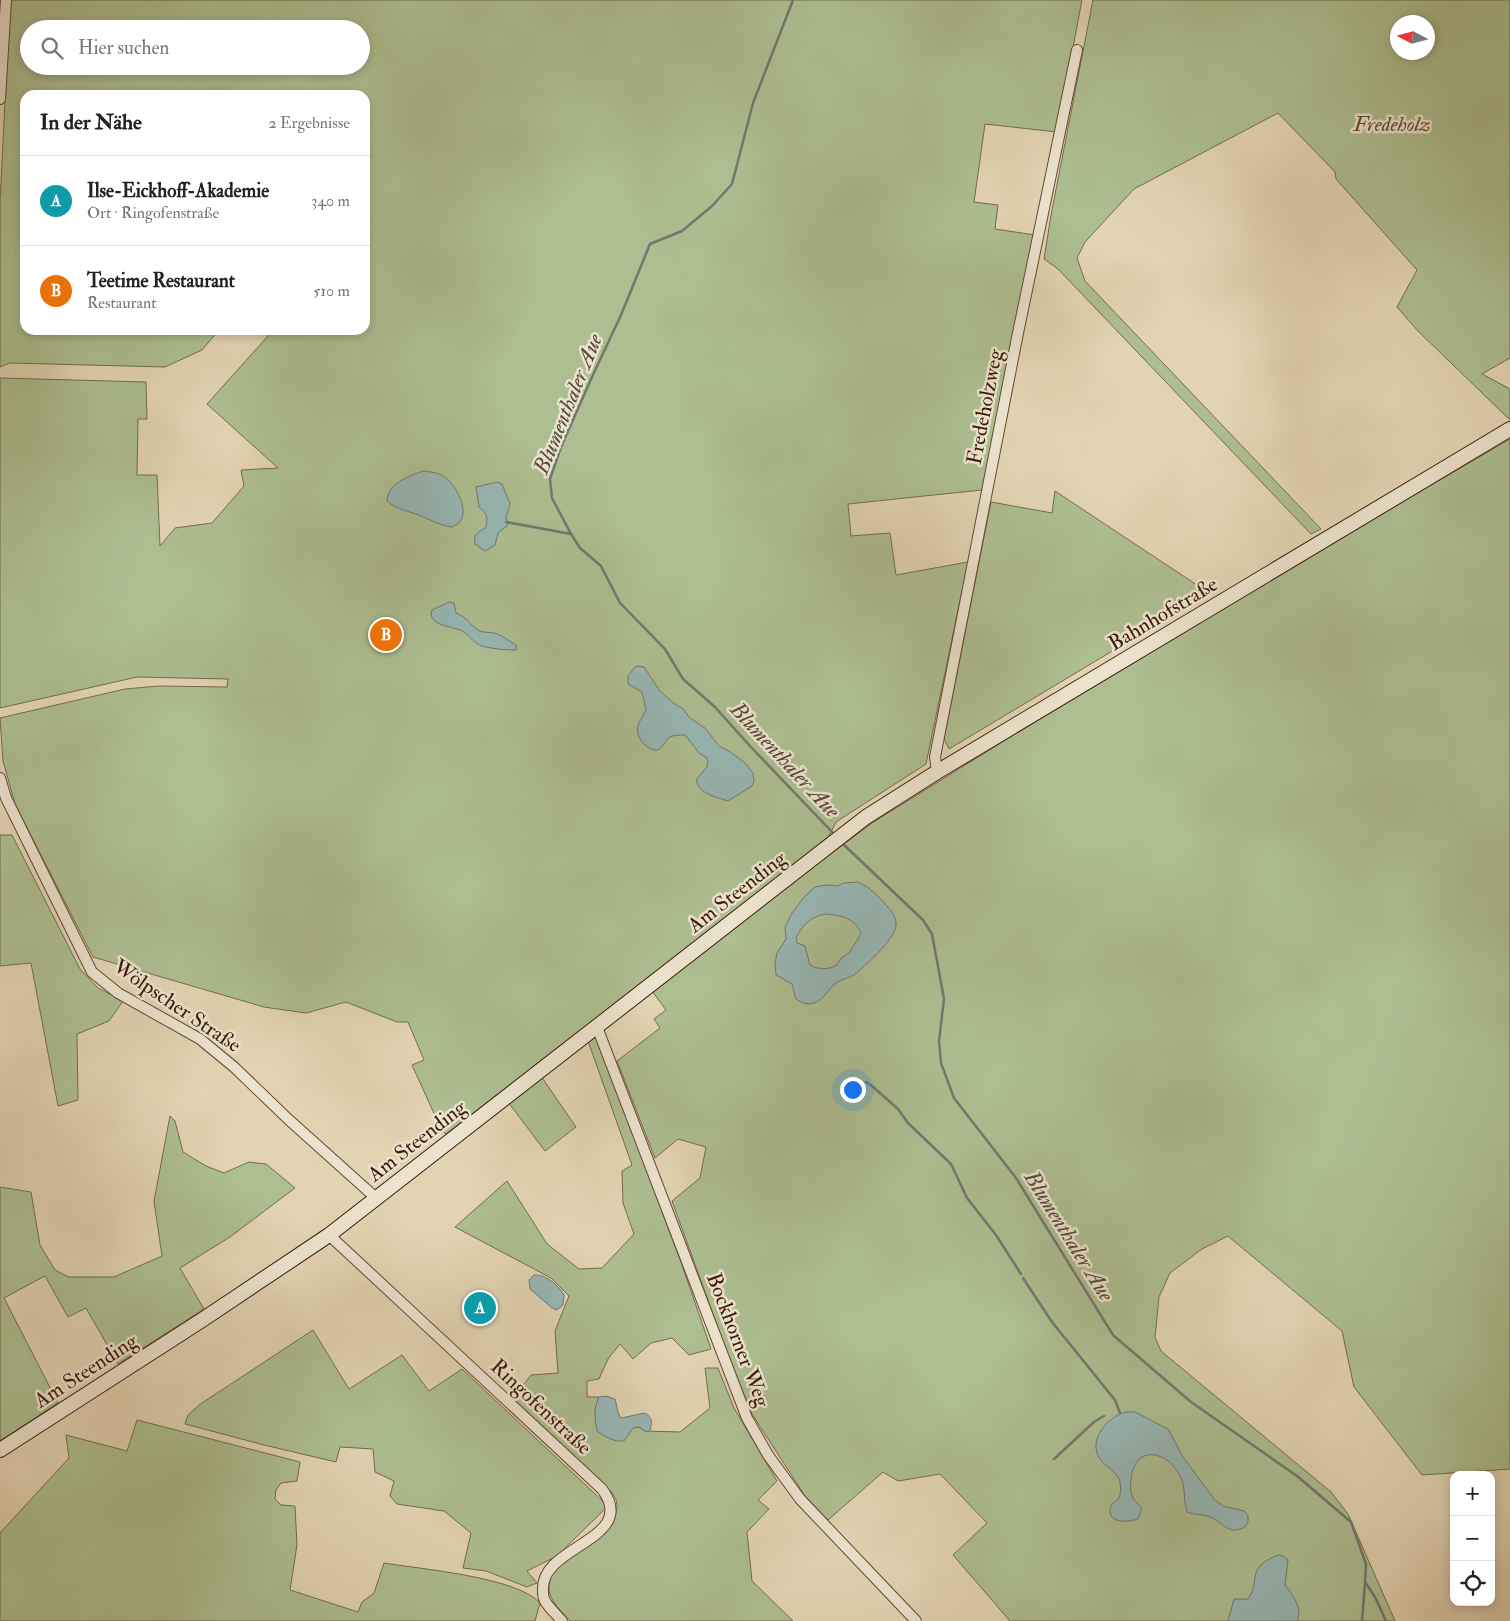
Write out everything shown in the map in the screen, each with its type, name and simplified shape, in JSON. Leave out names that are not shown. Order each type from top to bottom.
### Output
[{"type":"street","points":[[0,99],[6,0]]},
{"type":"street","name":"Fredeholzweg","points":[[937,772],[935,757],[1018,333],[1077,50]]},
{"type":"street","name":"Bahnhofstraße","points":[[839,837],[866,817],[937,772],[1510,430]]},
{"type":"street","name":"Wölpscher Straße","points":[[0,778],[6,798],[92,972],[118,993],[200,1039],[376,1198]]},
{"type":"street","name":"Am Steending","points":[[0,1450],[202,1320],[329,1235],[839,837]]},
{"type":"street","name":"Bockhorner Weg","points":[[597,1027],[747,1418],[768,1455],[800,1499],[916,1621]]},
{"type":"street","name":"Ringofenstraße","points":[[329,1235],[602,1489],[609,1498],[612,1508],[610,1519],[602,1529],[548,1570],[542,1583],[544,1600],[562,1621]]},
{"type":"green space","points":[[10,0],[1082,0],[1057,132],[985,124],[974,202],[998,205],[995,229],[1035,235],[982,490],[848,504],[851,536],[890,533],[896,575],[968,562],[926,764],[836,822],[829,836],[446,1134],[442,1131],[412,1065],[424,1060],[408,1022],[397,1022],[346,1002],[306,1013],[264,1007],[93,957],[15,804],[3,761],[0,718],[125,689],[159,686],[227,687],[228,679],[137,677],[0,708],[0,378],[146,382],[147,419],[138,419],[137,475],[157,475],[160,546],[175,528],[212,523],[244,486],[241,470],[278,468],[207,404],[268,335],[370,335],[370,90],[20,90],[20,335],[215,335],[202,350],[165,367],[10,363],[0,367],[0,202]]},
{"type":"green space","name":"Fredeholz","points":[[1093,0],[1510,0],[1510,358],[1482,374],[1510,389],[1510,420],[1418,331],[1397,307],[1417,270],[1336,179],[1335,172],[1278,113],[1134,189],[1085,242],[1077,258],[1085,281],[1321,529],[1311,534],[1058,269],[1044,259]]},
{"type":"green space","points":[[1510,439],[1510,1469],[1450,1471],[1450,1473],[1422,1475],[1354,1387],[1342,1331],[1228,1236],[1202,1249],[1170,1273],[1159,1297],[1155,1337],[1161,1351],[1331,1492],[1348,1514],[1395,1621],[1010,1621],[953,1555],[987,1523],[940,1474],[898,1481],[883,1472],[828,1520],[805,1496],[752,1414],[729,1358],[672,1201],[700,1178],[706,1147],[678,1139],[655,1158],[617,1061],[660,1028],[654,1019],[666,1010],[652,991],[872,823],[1094,685]]},
{"type":"green space","points":[[1055,491],[1209,593],[949,749],[944,739],[991,502],[1052,513]]},
{"type":"green space","points":[[0,835],[12,835],[80,969],[98,988],[123,1001],[109,1021],[77,1034],[78,1100],[58,1106],[31,963],[0,966]]},
{"type":"green space","points":[[592,1038],[597,1039],[682,1265],[711,1349],[689,1355],[672,1338],[651,1343],[633,1359],[620,1344],[608,1359],[599,1379],[587,1381],[587,1397],[599,1397],[595,1410],[597,1430],[639,1427],[645,1431],[680,1432],[710,1408],[705,1368],[718,1368],[734,1408],[777,1481],[758,1500],[769,1509],[747,1532],[752,1581],[793,1621],[570,1621],[557,1607],[550,1594],[550,1579],[556,1569],[600,1537],[609,1527],[617,1507],[613,1494],[512,1400],[531,1375],[558,1373],[555,1331],[569,1296],[551,1278],[455,1227],[507,1181],[547,1244],[579,1269],[602,1268],[634,1234],[623,1203],[622,1171],[632,1165],[588,1041]]},
{"type":"green space","points":[[541,1076],[576,1127],[545,1151],[508,1102]]},
{"type":"green space","points":[[170,1116],[175,1121],[183,1152],[206,1166],[224,1173],[249,1162],[266,1164],[295,1188],[230,1237],[180,1268],[204,1309],[118,1364],[86,1308],[68,1317],[45,1276],[4,1298],[58,1403],[0,1441],[0,1187],[31,1192],[40,1245],[55,1270],[69,1277],[114,1277],[162,1256],[154,1201]]},
{"type":"green space","points":[[313,1330],[349,1389],[402,1355],[429,1391],[462,1369],[608,1506],[557,1556],[527,1571],[537,1583],[527,1587],[486,1571],[463,1568],[471,1533],[444,1511],[397,1504],[390,1496],[394,1481],[375,1472],[373,1449],[340,1447],[336,1462],[185,1424],[188,1415],[199,1405]]},
{"type":"green space","points":[[137,1420],[300,1462],[297,1481],[281,1483],[276,1490],[275,1499],[281,1505],[295,1506],[297,1545],[290,1590],[358,1612],[362,1602],[374,1593],[384,1563],[467,1575],[511,1587],[528,1594],[540,1603],[535,1621],[0,1621],[0,1533],[69,1458],[66,1435],[127,1451]]},
{"type":"water","points":[[424,471],[444,476],[460,498],[463,515],[461,520],[452,527],[401,509],[387,501],[388,495],[395,485],[412,475]]},
{"type":"water","points":[[497,482],[502,484],[510,504],[506,518],[508,522],[507,526],[498,533],[495,545],[485,551],[475,544],[475,536],[486,527],[487,521],[484,511],[479,507],[476,487]]},
{"type":"water","points":[[449,602],[454,603],[456,613],[464,617],[475,628],[482,632],[494,633],[503,637],[516,645],[516,650],[482,646],[463,631],[436,622],[431,615],[432,610]]},
{"type":"water","points":[[636,666],[644,667],[660,691],[683,709],[690,718],[705,728],[719,746],[745,763],[753,773],[754,781],[752,786],[728,801],[704,792],[696,780],[707,767],[708,761],[685,735],[670,737],[657,750],[653,750],[645,745],[637,732],[646,710],[642,692],[628,684],[628,676]]},
{"type":"water","points":[[858,882],[877,896],[889,908],[895,918],[896,926],[894,932],[865,966],[854,975],[836,983],[817,1002],[802,1003],[796,999],[792,984],[776,975],[777,953],[786,939],[785,927],[792,913],[805,896],[815,887],[837,886],[844,883]],"holes":[[[825,914],[847,918],[855,924],[861,934],[849,953],[841,958],[837,965],[827,969],[810,965],[805,946],[797,943],[796,938],[812,919]]]},
{"type":"water","points":[[534,1275],[543,1276],[551,1281],[564,1295],[563,1305],[557,1310],[530,1289],[529,1280]]},
{"type":"water","points":[[606,1396],[615,1399],[621,1418],[645,1413],[648,1415],[651,1420],[650,1431],[645,1431],[639,1427],[633,1428],[624,1441],[616,1441],[597,1431],[596,1405],[599,1397]]},
{"type":"water","points":[[1125,1412],[1135,1412],[1168,1429],[1183,1457],[1214,1499],[1223,1506],[1244,1511],[1248,1515],[1248,1522],[1245,1527],[1234,1530],[1230,1529],[1210,1517],[1187,1512],[1183,1482],[1175,1468],[1160,1456],[1152,1455],[1144,1456],[1133,1469],[1131,1493],[1134,1500],[1142,1508],[1138,1519],[1121,1521],[1113,1518],[1110,1508],[1119,1498],[1120,1481],[1115,1473],[1100,1459],[1096,1444],[1101,1430],[1106,1424]]},
{"type":"water","points":[[1278,1555],[1288,1560],[1285,1585],[1298,1607],[1299,1616],[1297,1621],[1228,1621],[1234,1599],[1248,1599],[1254,1586],[1257,1570],[1268,1560]]},
{"type":"waterway","name":"Blumenthaler Aue","points":[[793,0],[753,103],[732,184],[712,206],[682,231],[650,244],[621,315],[561,447],[550,479],[552,498],[571,534],[580,548],[601,566],[620,603],[665,649],[683,679],[715,707],[834,834]]},
{"type":"waterway","points":[[506,522],[571,534]]},
{"type":"waterway","name":"Blumenthaler Aue","points":[[843,844],[923,920],[932,934],[944,999],[939,1041],[941,1063],[954,1098],[1016,1178],[1113,1335],[1191,1402],[1297,1476],[1351,1522],[1366,1564],[1365,1582],[1375,1597],[1386,1621]]},
{"type":"waterway","points":[[866,1082],[898,1109],[908,1123],[951,1164],[967,1198],[996,1235],[1021,1274]]},
{"type":"waterway","points":[[1023,1278],[1052,1322],[1115,1400],[1120,1413]]},
{"type":"waterway","points":[[1054,1459],[1094,1422],[1104,1416]]},
{"type":"waterway","name":"Blumenthaler Aue","points":[[1362,1621],[1365,1583]]},
{"type":"place","name":"Teetime Restaurant","points":[[386,635]]},
{"type":"place","name":"Ilse-Eickhoff-Akademie","points":[[480,1308]]}]
